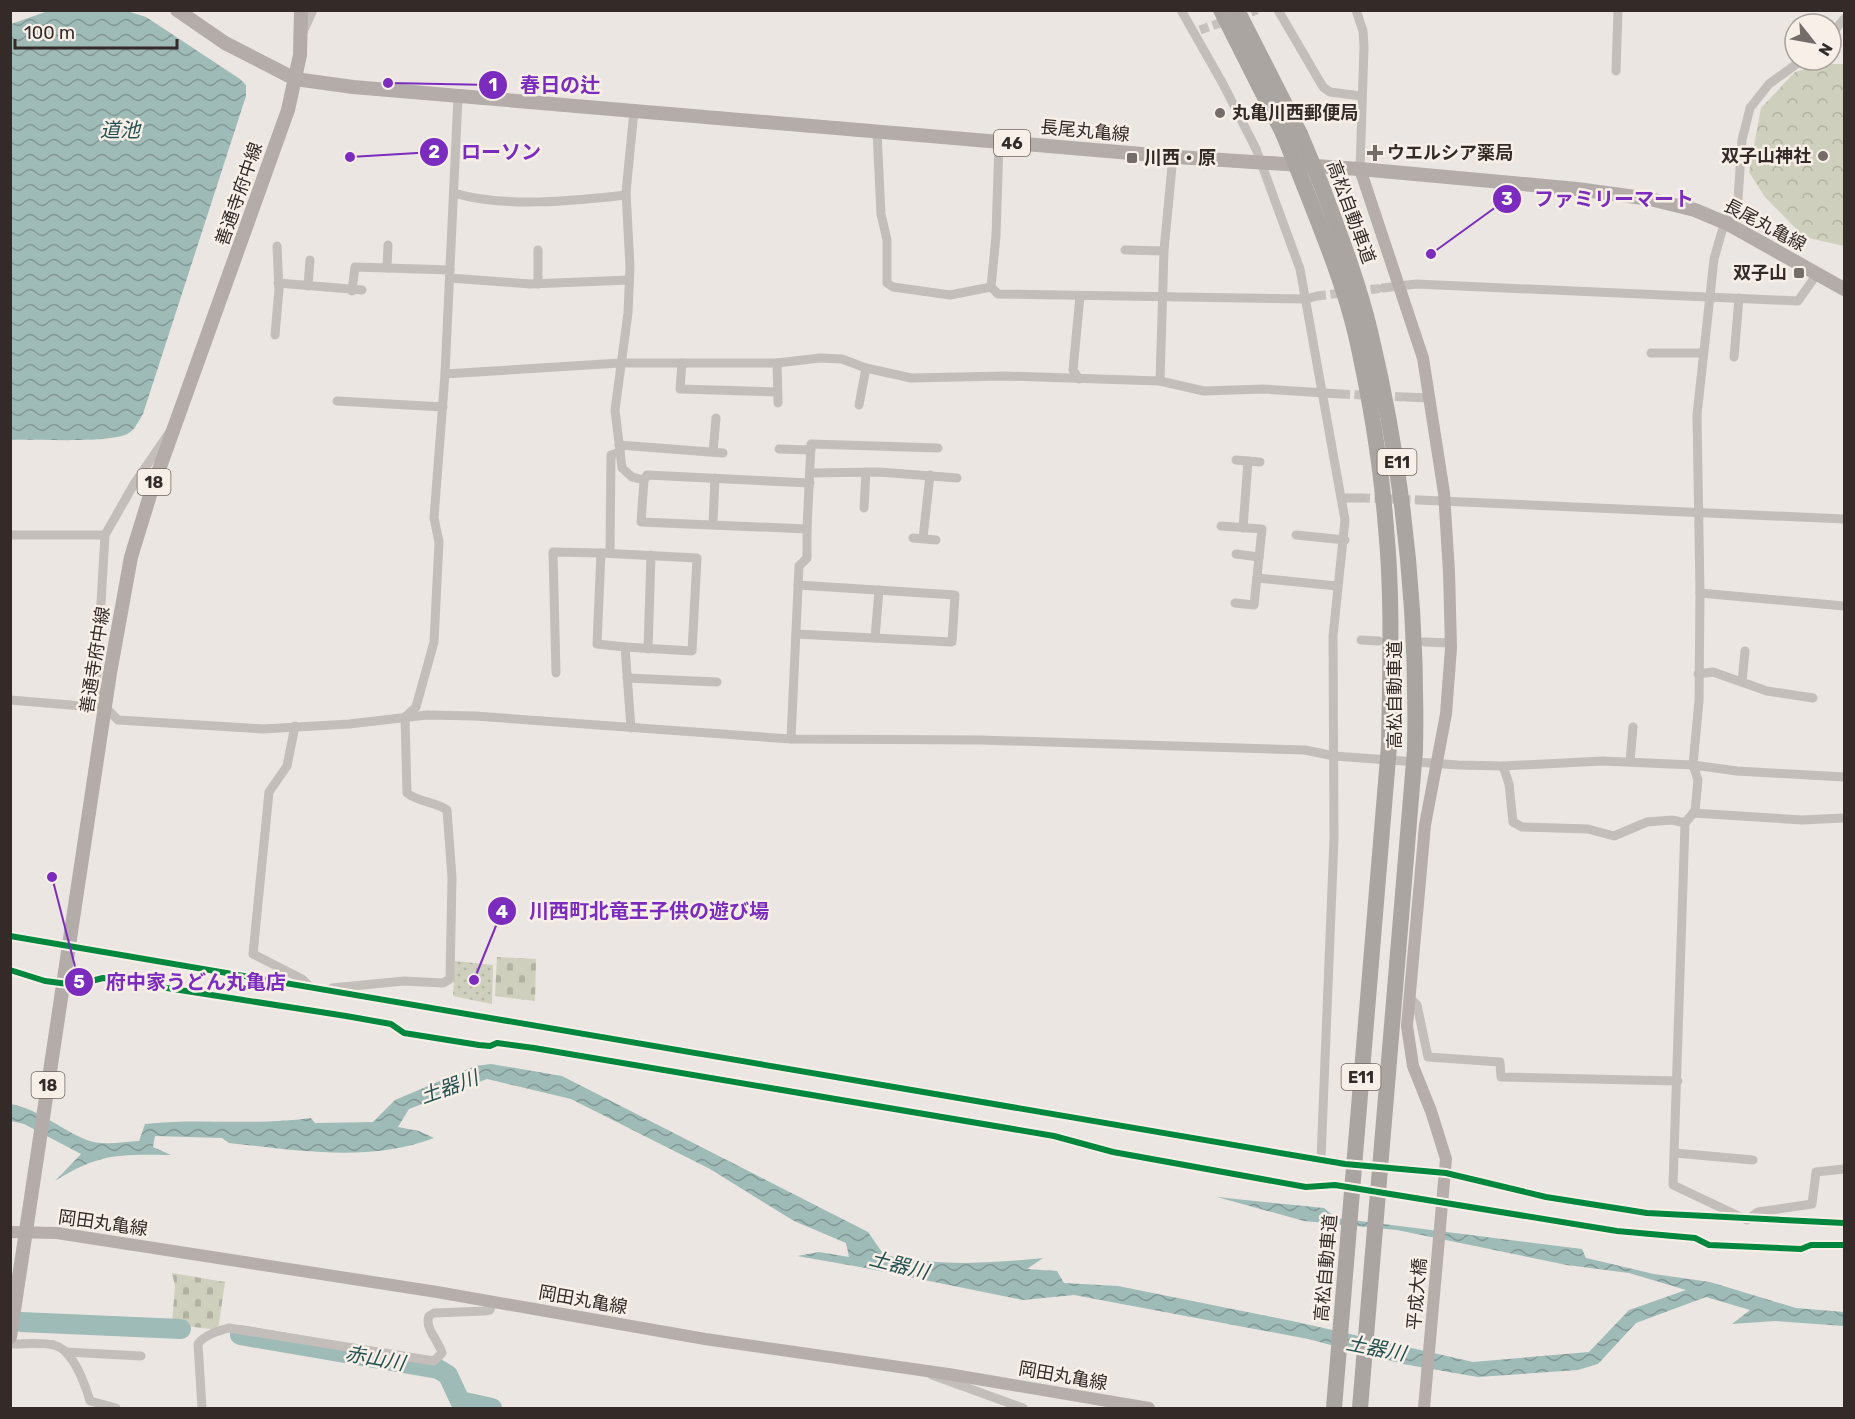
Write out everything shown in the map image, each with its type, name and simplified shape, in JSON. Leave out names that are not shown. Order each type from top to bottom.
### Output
[{"type":"highway","name":"高松自動車道","points":[[1221,10],[1346,252],[1370,330],[1397,459],[1412,593],[1417,669],[1415,750],[1360,1408]]},
{"type":"highway","name":"高松自動車道","points":[[1237,10],[1300,134],[1312,185],[1355,334],[1379,461],[1387,529],[1389,746],[1334,1408]]},
{"type":"main road","name":"長尾丸亀線","points":[[177,10],[225,43],[295,79],[458,97],[1173,156],[1360,169],[1577,189],[1650,199],[1695,210],[1728,224],[1845,289]]},
{"type":"main road","name":"善通寺府中線","points":[[10,1337],[131,557],[174,428],[271,158],[295,79],[301,37],[301,10]]},
{"type":"street","points":[[301,37],[313,10]]},
{"type":"street","points":[[1181,10],[1197,32],[1262,163],[1300,268],[1346,520],[1333,636],[1334,838],[1321,1159]]},
{"type":"street","points":[[1278,10],[1323,87],[1330,92],[1361,96]]},
{"type":"street","points":[[1356,10],[1363,31],[1364,47],[1360,169]]},
{"type":"street","points":[[1616,71],[1618,10]]},
{"type":"street","points":[[1748,1220],[1673,1185],[1685,823],[1693,813],[1698,780],[1693,765],[1700,593],[1697,415],[1714,259],[1722,231],[1728,224],[1738,199],[1742,140],[1750,108],[1769,84],[1786,72]]},
{"type":"street","points":[[295,726],[287,766],[269,792],[253,954],[302,979],[316,989],[404,981],[443,983],[450,980],[452,878],[447,810],[437,803],[416,800],[407,793],[405,717],[416,707],[434,642],[439,542],[434,518],[445,374],[458,97]]},
{"type":"street","points":[[634,111],[626,195],[628,313],[615,410],[622,468],[632,477],[644,480]]},
{"type":"street","points":[[877,132],[881,214],[887,240],[887,283],[893,287],[950,295],[991,287]]},
{"type":"street","points":[[991,287],[996,236],[999,142]]},
{"type":"street","points":[[1160,381],[1164,251],[1173,156]]},
{"type":"street","name":"平成大橋","points":[[1360,169],[1400,285],[1422,358],[1445,500],[1451,643],[1446,714],[1436,761],[1423,847],[1407,1026],[1413,1066],[1441,1139],[1446,1178],[1424,1408]]},
{"type":"street","points":[[453,193],[487,201],[584,200],[626,195]]},
{"type":"street","points":[[387,268],[388,245]]},
{"type":"street","points":[[274,335],[278,283],[277,246]]},
{"type":"street","points":[[538,250],[538,284]]},
{"type":"street","points":[[1125,250],[1164,251]]},
{"type":"street","points":[[308,286],[310,260]]},
{"type":"street","points":[[278,283],[357,290],[355,267],[387,268],[538,284],[629,280]]},
{"type":"street","points":[[1383,288],[1400,285],[1798,301],[1817,274]]},
{"type":"street","points":[[991,287],[998,294],[1306,299],[1317,296]]},
{"type":"street","points":[[1078,379],[1073,370],[1080,296]]},
{"type":"street","points":[[1734,357],[1739,298]]},
{"type":"street","points":[[1651,352],[1703,353]]},
{"type":"street","points":[[445,374],[620,363],[777,363],[820,358],[842,359],[866,368],[911,378],[1005,376],[1160,381],[1204,391],[1264,389],[1341,394]]},
{"type":"street","points":[[682,363],[680,389],[777,392]]},
{"type":"street","points":[[777,363],[778,403]]},
{"type":"street","points":[[859,405],[866,368]]},
{"type":"street","points":[[1406,397],[1430,399]]},
{"type":"street","points":[[337,401],[443,407]]},
{"type":"street","points":[[556,673],[553,552],[606,553],[698,558],[692,651],[597,644],[606,553],[611,455],[620,449],[664,443],[718,453],[716,418]]},
{"type":"street","points":[[174,428],[166,434],[105,535],[96,688],[106,707],[118,720],[263,729],[349,724],[405,717],[475,716],[791,739],[981,740],[1270,748],[1305,750],[1334,756],[1503,766],[1630,762],[1845,777]]},
{"type":"street","points":[[791,739],[799,566],[807,558],[811,444],[938,448]]},
{"type":"street","points":[[779,448],[811,450]]},
{"type":"street","points":[[1236,460],[1260,462]]},
{"type":"street","points":[[1243,528],[1248,461]]},
{"type":"street","points":[[864,508],[866,472]]},
{"type":"street","points":[[807,529],[641,522],[644,480],[647,476],[810,478],[866,472],[957,478]]},
{"type":"street","points":[[924,538],[930,476]]},
{"type":"street","points":[[713,524],[715,478]]},
{"type":"street","points":[[1341,498],[1361,498]]},
{"type":"street","points":[[1419,500],[1845,519]]},
{"type":"street","points":[[1221,526],[1262,529],[1254,605],[1234,603]]},
{"type":"street","points":[[10,535],[105,535]]},
{"type":"street","points":[[1296,535],[1345,540]]},
{"type":"street","points":[[913,538],[936,540]]},
{"type":"street","points":[[1236,554],[1259,557]]},
{"type":"street","points":[[648,649],[651,555]]},
{"type":"street","points":[[1257,578],[1337,586]]},
{"type":"street","points":[[796,634],[952,642],[955,595],[798,585]]},
{"type":"street","points":[[875,638],[879,590]]},
{"type":"street","points":[[1700,593],[1845,606]]},
{"type":"street","points":[[1361,640],[1379,641]]},
{"type":"street","points":[[1424,642],[1451,643]]},
{"type":"street","points":[[625,647],[631,728]]},
{"type":"street","points":[[1742,681],[1745,651]]},
{"type":"street","points":[[1698,674],[1713,672],[1767,691],[1813,698]]},
{"type":"street","points":[[627,678],[717,682]]},
{"type":"street","points":[[10,700],[106,707]]},
{"type":"street","points":[[1630,762],[1633,727]]},
{"type":"street","points":[[1503,766],[1509,784],[1513,822],[1522,827],[1588,829],[1614,836],[1647,822],[1685,823]]},
{"type":"street","points":[[1693,813],[1802,820],[1845,818]]},
{"type":"street","points":[[10,936],[1345,1164],[1446,1178],[1647,1213],[1748,1220],[1845,1223]]},
{"type":"street","points":[[1409,997],[1418,1005],[1428,1057],[1500,1062],[1501,1077],[1678,1081]]},
{"type":"street","points":[[1675,1153],[1754,1160]]},
{"type":"street","points":[[1748,1220],[1758,1212],[1812,1204],[1816,1172],[1845,1169]]},
{"type":"street","name":"岡田丸亀線","points":[[10,1232],[57,1233],[492,1302],[705,1339],[1149,1408]]},
{"type":"street","points":[[202,1408],[198,1344],[202,1338],[223,1329],[229,1328],[434,1361],[442,1353],[440,1343],[428,1327],[429,1316],[434,1313],[490,1310],[492,1302]]},
{"type":"street","points":[[10,1344],[53,1345],[66,1352],[141,1356]]},
{"type":"street","points":[[66,1352],[86,1386],[90,1401],[116,1408]]},
{"type":"street","points":[[919,1371],[1023,1408]]},
{"type":"green space","points":[[1844,64],[1844,246],[1804,237],[1765,197],[1749,172],[1761,108],[1795,72],[1843,72]]},
{"type":"green space","points":[[497,957],[536,959],[535,1001],[495,996]]},
{"type":"green space","points":[[455,961],[493,965],[492,1004],[453,996]]},
{"type":"green space","points":[[172,1273],[225,1282],[218,1330],[172,1324],[175,1286]]},
{"type":"water","name":"道池","points":[[51,10],[127,11],[146,17],[240,79],[246,85],[246,96],[143,414],[136,426],[131,432],[115,437],[86,440],[11,440],[11,24]]},
{"type":"water","name":"土器川","points":[[491,1064],[562,1076],[868,1232],[884,1255],[964,1263],[1043,1258],[1027,1269],[1057,1271],[1064,1283],[1118,1286],[1297,1322],[1473,1362],[1589,1352],[1629,1310],[1686,1290],[1629,1273],[1567,1265],[1397,1230],[1304,1221],[1217,1197],[1324,1208],[1336,1218],[1582,1249],[1586,1258],[1654,1274],[1710,1282],[1796,1308],[1844,1312],[1844,1326],[1775,1321],[1732,1324],[1750,1310],[1706,1297],[1636,1323],[1598,1364],[1578,1370],[1478,1377],[1403,1364],[1308,1339],[1074,1295],[1023,1300],[797,1256],[819,1252],[849,1257],[846,1243],[794,1221],[710,1169],[571,1099],[487,1079],[409,1109],[398,1127],[419,1131],[434,1138],[409,1146],[358,1152],[306,1151],[229,1143],[222,1138],[155,1136],[153,1147],[171,1155],[110,1157],[84,1165],[55,1181],[81,1154],[24,1124],[11,1121],[10,1104],[31,1110],[77,1136],[93,1142],[105,1143],[139,1141],[145,1124],[166,1122],[269,1121],[311,1118],[315,1123],[373,1122],[395,1100],[475,1066]]},
{"type":"waterway","name":"赤山川","points":[[21,1322],[181,1329]]},
{"type":"waterway","name":"赤山川","points":[[240,1335],[438,1369],[448,1375],[460,1401],[492,1408]]},
{"type":"tunnel","points":[[1200,30],[1257,10]]},
{"type":"tunnel","points":[[1317,296],[1383,288]]},
{"type":"tunnel","points":[[1341,394],[1406,397]]},
{"type":"tunnel","points":[[1361,498],[1419,500]]},
{"type":"cycle path","points":[[10,936],[1345,1164],[1446,1173],[1546,1197],[1647,1213],[1844,1223]]},
{"type":"cycle path","points":[[10,970],[45,981],[76,985],[103,978],[346,1016],[391,1024],[404,1033],[479,1045],[490,1046],[497,1043],[534,1048],[1054,1136],[1113,1152],[1306,1187],[1335,1185],[1617,1231],[1695,1238],[1709,1245],[1801,1249],[1811,1245],[1844,1245]]},
{"type":"place","name":"春日の辻","points":[[388,83]]},
{"type":"place","name":"丸亀川西郵便局","points":[[1220,113]]},
{"type":"place","name":"ウエルシア薬局","points":[[1375,153]]},
{"type":"place","name":"双子山神社","points":[[1823,156]]},
{"type":"place","name":"ローソン","points":[[350,157]]},
{"type":"place","name":"川西・原","points":[[1132,158]]},
{"type":"place","name":"ファミリーマート","points":[[1431,254]]},
{"type":"place","name":"双子山","points":[[1799,273]]},
{"type":"place","name":"府中家うどん丸亀店","points":[[52,877]]},
{"type":"place","name":"川西町北竜王子供の遊び場","points":[[474,980]]}]
